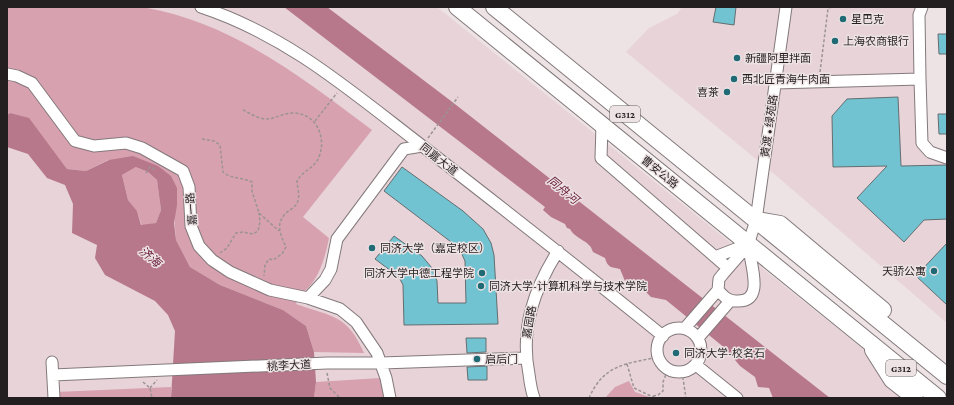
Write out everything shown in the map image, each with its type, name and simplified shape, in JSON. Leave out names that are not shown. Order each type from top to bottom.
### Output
[{"type":"highway","name":"曹安公路","points":[[457,7],[938,398]]},
{"type":"highway","name":"曹安公路","points":[[494,7],[947,376]]},
{"type":"highway","name":"曹安公路","points":[[756,220],[780,224],[947,363]]},
{"type":"highway","name":"曹安公路","points":[[864,337],[892,380],[915,398]]},
{"type":"street","name":"同嘉大道","points":[[201,7],[228,16],[290,47],[310,60],[558,251],[663,336]]},
{"type":"street","name":"黄渡 • 绿苑路","points":[[749,244],[756,220],[786,7]]},
{"type":"street","points":[[922,7],[919,15],[922,144],[930,152],[947,158]]},
{"type":"street","name":"嘉一路","points":[[7,74],[17,76],[32,83],[56,118],[75,141],[94,146],[126,143],[142,148],[183,171],[189,187],[191,226],[199,246],[212,260],[230,272],[266,288],[308,298],[340,309],[356,322],[377,354],[382,364],[390,398]]},
{"type":"street","points":[[775,83],[920,78]]},
{"type":"street","points":[[602,125],[601,158],[728,268]]},
{"type":"street","points":[[308,298],[325,280],[330,269],[337,239],[404,149],[422,146]]},
{"type":"street","points":[[715,257],[749,244]]},
{"type":"street","points":[[730,301],[701,335],[702,352],[696,365],[682,372],[668,369],[658,357],[659,342],[663,336],[674,329],[688,325],[718,290],[719,279],[749,244]]},
{"type":"street","points":[[718,290],[730,301],[743,301],[754,294],[754,280],[749,244]]},
{"type":"street","name":"嘉园路","points":[[534,398],[526,358],[525,336],[530,310],[538,286],[558,251]]},
{"type":"street","points":[[688,325],[701,335]]},
{"type":"street","name":"桃李大道","points":[[53,375],[325,363],[382,364],[526,358]]},
{"type":"street","points":[[52,362],[54,398]]},
{"type":"street","points":[[696,365],[737,398]]},
{"type":"path","points":[[819,82],[828,10],[831,7]]},
{"type":"path","points":[[315,121],[343,86]]},
{"type":"path","points":[[434,130],[458,98]]},
{"type":"path","points":[[243,110],[261,119],[292,113],[304,115],[315,121],[321,139],[319,157],[313,166],[296,181],[298,202],[293,209],[285,214],[279,231]]},
{"type":"path","points":[[202,139],[214,141],[220,145],[223,172],[230,177],[241,177],[252,182],[252,191],[259,213],[260,222],[258,231],[253,234],[243,232],[236,233],[227,248],[212,260]]},
{"type":"path","points":[[146,172],[150,167],[153,169],[158,164]]},
{"type":"path","points":[[259,213],[279,231],[286,247],[282,254],[273,260],[269,259],[265,265],[264,273],[266,288]]},
{"type":"path","points":[[589,398],[602,376],[612,369],[658,357]]},
{"type":"path","points":[[325,363],[327,381],[330,388],[340,398]]},
{"type":"path","points":[[627,364],[634,388],[656,398]]},
{"type":"path","points":[[653,396],[658,395],[663,391],[663,382],[668,369]]},
{"type":"path","points":[[682,372],[686,398]]},
{"type":"path","points":[[150,388],[152,398]]},
{"type":"shaded area","points":[[124,6],[147,8],[179,16],[209,26],[238,40],[293,73],[320,91],[372,130],[303,217],[329,238],[319,272],[296,304],[329,315],[345,324],[358,340],[364,353],[314,352],[306,326],[283,310],[220,285],[190,267],[176,240],[171,176],[108,160],[86,171],[67,169],[48,144],[10,113],[7,115],[7,7]]},
{"type":"shaded area","name":"同济大学（嘉定校区）","points":[[7,7],[437,7],[924,398],[7,398]]},
{"type":"shaded area","points":[[682,7],[921,7],[924,140],[929,145],[947,152],[947,323],[779,178],[626,52],[649,28],[677,14]]},
{"type":"shaded area","points":[[136,167],[148,172],[157,180],[161,210],[156,223],[142,226],[137,211],[128,200],[122,175]]},
{"type":"shaded area","points":[[381,378],[386,398],[314,398],[316,382]]},
{"type":"shaded area","points":[[629,381],[635,392],[652,398],[605,398],[615,387]]},
{"type":"shaded area","points":[[171,387],[171,398],[57,398],[56,392]]},
{"type":"water","name":"同舟河","points":[[284,7],[327,7],[451,101],[830,398],[773,398],[769,388],[758,387],[755,377],[740,366],[726,349],[666,300],[651,297],[639,285],[625,281],[620,269],[612,267],[605,258],[593,252],[586,242],[576,236],[570,229],[567,228],[565,224],[551,217],[543,210],[545,207]]},
{"type":"water","name":"济海","points":[[10,113],[29,118],[67,169],[86,171],[109,160],[133,156],[158,166],[171,176],[177,188],[177,205],[174,223],[176,240],[190,267],[220,285],[283,310],[306,326],[314,352],[316,382],[314,398],[171,398],[175,331],[168,315],[155,301],[105,275],[95,258],[97,245],[72,233],[73,204],[65,185],[47,178],[28,154],[7,147],[7,115]],"holes":[[[136,167],[148,172],[157,180],[161,210],[156,223],[141,225],[137,211],[128,200],[122,175]]]},
{"type":"building","points":[[716,7],[736,7],[734,25],[713,22]]},
{"type":"building","points":[[938,34],[947,34],[947,54],[939,54]]},
{"type":"building","points":[[898,97],[901,166],[947,165],[947,219],[924,220],[904,242],[857,198],[887,166],[833,167],[832,116],[847,99]]},
{"type":"building","points":[[938,114],[947,114],[947,134],[939,134]]},
{"type":"building","points":[[402,167],[463,211],[483,229],[491,243],[494,255],[498,324],[404,325],[403,285],[399,277],[375,259],[394,236],[422,256],[432,268],[437,281],[438,303],[466,303],[465,261],[459,248],[384,191]]},
{"type":"building","name":"天骄公寓","points":[[947,243],[947,305],[916,276]]},
{"type":"building","points":[[466,338],[486,338],[486,352],[467,353]]},
{"type":"building","points":[[487,366],[487,380],[468,380],[467,367]]},
{"type":"place","name":"星巴克","points":[[843,19]]},
{"type":"place","name":"上海农商银行","points":[[835,41]]},
{"type":"place","name":"新疆阿里拌面","points":[[737,58]]},
{"type":"place","name":"西北匠青海牛肉面","points":[[734,79]]},
{"type":"place","name":"喜茶","points":[[727,92]]},
{"type":"place","name":"同济大学（嘉定校区）","points":[[372,248]]},
{"type":"place","name":"天骄公寓","points":[[934,271]]},
{"type":"place","name":"同济大学中德工程学院","points":[[482,273]]},
{"type":"place","name":"同济大学-计算机科学与技术学院","points":[[481,286]]},
{"type":"place","name":"同济大学-校名石","points":[[676,353]]},
{"type":"place","name":"启后门","points":[[477,359]]}]
